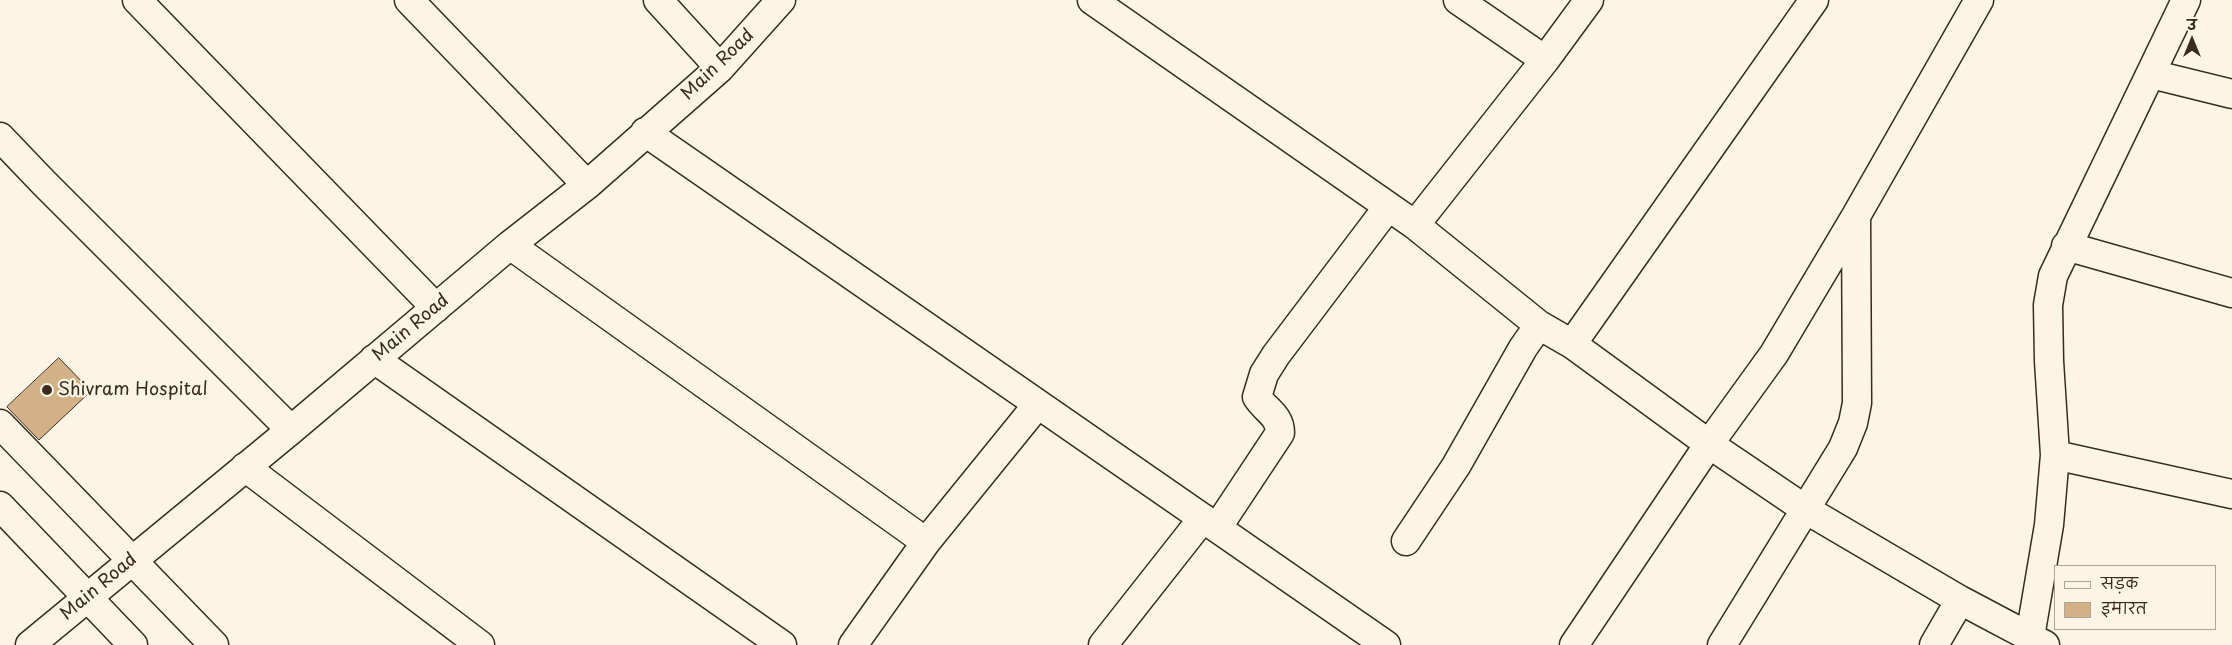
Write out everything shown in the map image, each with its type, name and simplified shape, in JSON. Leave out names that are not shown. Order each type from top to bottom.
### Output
[{"type":"street","points":[[136,0],[436,308]]},
{"type":"street","points":[[409,0],[587,185]]},
{"type":"street","points":[[658,0],[720,68]]},
{"type":"street","name":"Main Road","points":[[30,645],[291,430],[510,245],[587,185],[720,68],[781,0]]},
{"type":"street","points":[[1092,0],[1415,225],[1538,325],[1572,344],[1709,444],[1805,509],[1960,600],[2038,641],[2055,455],[2049,360],[2048,305],[2053,276],[2186,0]]},
{"type":"street","points":[[1458,0],[1544,60]]},
{"type":"street","points":[[1415,225],[1589,0]]},
{"type":"street","points":[[1572,344],[1814,0]]},
{"type":"street","points":[[1574,645],[1709,444],[1774,354],[1856,216],[1979,0]]},
{"type":"street","points":[[2151,74],[2232,94]]},
{"type":"street","points":[[646,132],[1210,523],[1369,640]]},
{"type":"street","points":[[0,137],[44,184],[291,430]]},
{"type":"street","points":[[1103,645],[1210,523],[1280,433],[1280,424],[1275,416],[1261,404],[1257,396],[1264,374],[1276,355],[1388,207]]},
{"type":"street","points":[[1722,645],[1843,448],[1855,416],[1857,403],[1856,216]]},
{"type":"street","points":[[510,245],[926,542]]},
{"type":"street","points":[[2066,246],[2232,293]]},
{"type":"street","points":[[1406,541],[1456,466],[1538,325]]},
{"type":"street","points":[[374,359],[782,645]]},
{"type":"street","points":[[853,645],[926,542],[1038,404]]},
{"type":"street","points":[[0,424],[214,645]]},
{"type":"street","points":[[2055,455],[2232,494]]},
{"type":"street","points":[[245,467],[480,645]]},
{"type":"street","points":[[0,506],[133,645]]},
{"type":"street","points":[[1934,645],[1960,600]]},
{"type":"building","points":[[59,358],[91,391],[39,440],[7,407]]},
{"type":"place","name":"Shivram Hospital","points":[[47,390]]}]
